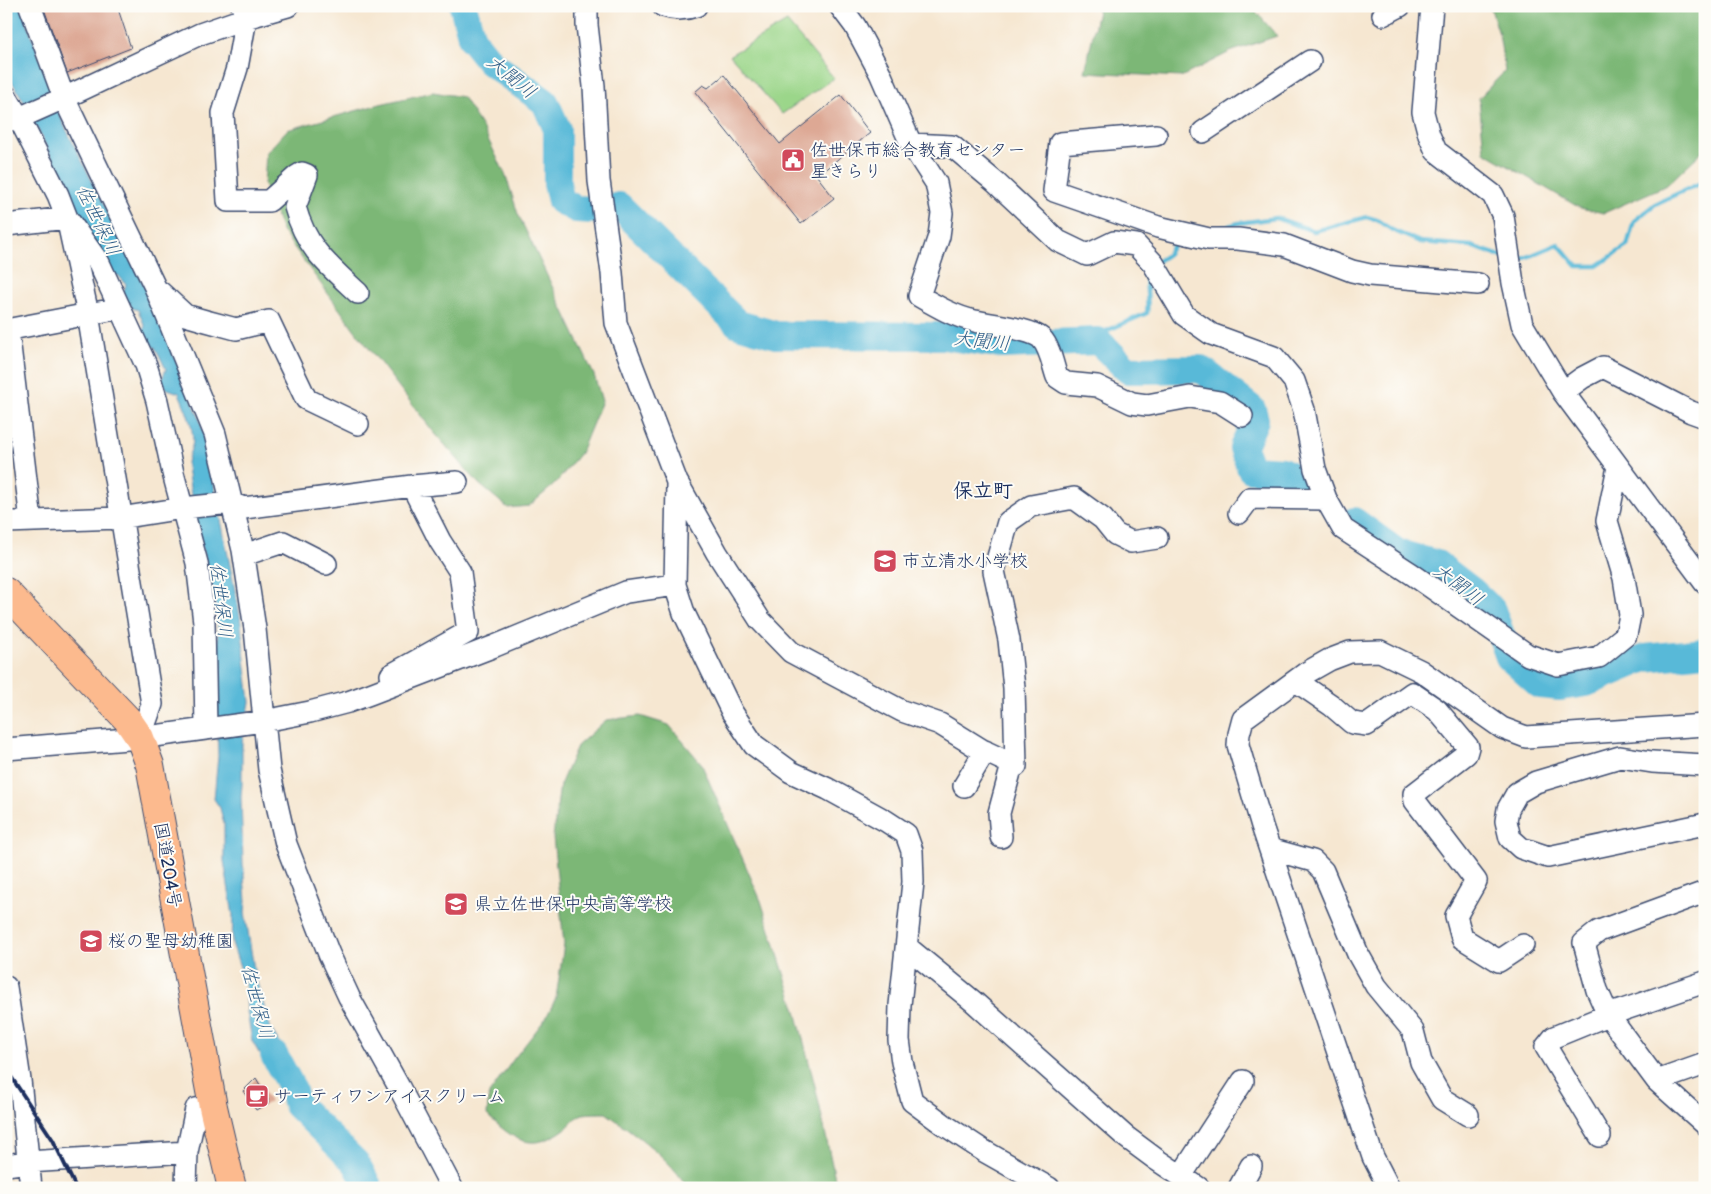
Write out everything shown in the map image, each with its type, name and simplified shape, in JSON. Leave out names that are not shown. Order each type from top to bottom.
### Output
[{"type":"highway","name":"国道204号","points":[[6,592],[126,719],[140,738],[150,765],[213,1107],[232,1188]]},
{"type":"street","points":[[30,6],[60,100],[155,287],[215,434],[244,555],[256,629],[269,770],[286,844],[329,954],[349,997],[452,1188]]},
{"type":"street","points":[[19,117],[60,100],[244,12],[288,6]]},
{"type":"street","points":[[587,6],[587,25],[594,86],[599,182],[612,273],[616,323],[677,482],[717,553],[760,620],[791,652],[902,711],[940,724],[985,752],[1016,766],[1014,688],[1009,640],[994,571],[1008,522],[1031,506],[1074,498],[1103,519],[1115,534],[1131,542],[1157,538]]},
{"type":"street","points":[[663,6],[670,9],[687,10],[696,6]]},
{"type":"street","points":[[840,6],[855,26],[880,73],[912,144],[936,182],[942,213],[939,236],[919,296],[940,308],[973,321],[1033,333],[1043,340],[1057,377],[1066,383],[1097,386],[1132,403],[1147,406],[1190,397],[1220,402],[1242,416]]},
{"type":"street","points":[[1432,6],[1423,112],[1429,135],[1436,151],[1493,195],[1503,216],[1513,283],[1522,324],[1563,392],[1705,583]]},
{"type":"street","points":[[244,12],[237,68],[223,113],[228,201],[269,201],[297,176],[302,173],[307,175],[295,207],[307,238],[319,255],[358,293]]},
{"type":"street","points":[[1203,132],[1310,61]]},
{"type":"street","points":[[6,96],[19,117],[58,195],[67,218],[88,314],[152,704],[140,738]]},
{"type":"street","points":[[1156,136],[1060,143],[1054,192],[1158,227],[1209,238],[1238,239],[1284,245],[1352,271],[1370,275],[1478,284]]},
{"type":"street","points":[[912,144],[952,146],[995,182],[1058,241],[1087,255],[1114,242],[1136,245],[1156,268],[1184,315],[1211,334],[1274,357],[1294,381],[1304,410],[1315,469],[1326,498],[1342,529],[1412,574],[1528,655],[1558,665],[1599,657],[1626,635],[1630,615],[1624,578],[1607,521],[1618,467]]},
{"type":"street","points":[[6,225],[67,218]]},
{"type":"street","points":[[67,218],[99,263],[146,365],[157,400],[173,473],[197,564],[204,622],[212,727]]},
{"type":"street","points":[[155,287],[186,315],[236,329],[269,321],[306,399],[358,424]]},
{"type":"street","points":[[31,521],[7,330],[120,308]]},
{"type":"street","points":[[1563,392],[1582,378],[1604,367],[1691,412],[1705,417]]},
{"type":"street","points":[[6,522],[120,518],[231,503],[244,508],[457,482]]},
{"type":"street","points":[[677,482],[675,586],[684,613],[732,712],[754,745],[792,772],[886,821],[906,834],[912,851],[913,882],[900,1005],[899,1040],[902,1062],[912,1101],[976,1145],[1049,1188]]},
{"type":"street","points":[[370,694],[393,672],[468,632],[460,572],[440,541],[412,486]]},
{"type":"street","points":[[1244,505],[1326,498]]},
{"type":"street","points":[[244,555],[283,542],[326,564]]},
{"type":"street","points":[[6,749],[140,738],[264,721],[348,702],[495,646],[626,592],[675,586]]},
{"type":"street","points":[[1389,1188],[1374,1157],[1270,849],[1238,745],[1243,719],[1329,660],[1350,652],[1380,651],[1421,671],[1502,728],[1526,737],[1705,725]]},
{"type":"street","points":[[1296,681],[1331,705],[1352,723],[1367,725],[1412,693],[1437,710],[1468,747],[1466,754],[1414,794],[1415,801],[1476,881],[1456,916],[1462,938],[1499,961],[1524,945]]},
{"type":"street","points":[[964,786],[985,752]]},
{"type":"street","points":[[1705,765],[1652,762],[1620,757],[1536,782],[1517,793],[1508,809],[1506,821],[1510,838],[1521,848],[1548,857],[1705,824]]},
{"type":"street","points":[[1000,837],[999,813],[1012,765]]},
{"type":"street","points":[[1270,849],[1313,861],[1324,871],[1358,954],[1376,986],[1413,1031],[1421,1062],[1442,1100],[1468,1115]]},
{"type":"street","points":[[1705,892],[1598,931],[1584,943],[1597,990],[1608,1015],[1656,1081],[1705,1124]]},
{"type":"street","points":[[907,947],[974,1002],[1126,1137],[1199,1188]]},
{"type":"street","points":[[1600,1136],[1546,1047],[1554,1037],[1608,1015],[1705,982]]},
{"type":"street","points":[[6,987],[20,1080],[31,1188]]},
{"type":"street","points":[[1656,1081],[1705,1064]]},
{"type":"street","points":[[1181,1176],[1243,1081]]},
{"type":"street","points":[[186,1188],[188,1152],[196,1109],[213,1107]]},
{"type":"street","points":[[6,1165],[188,1152]]},
{"type":"street","points":[[1239,1188],[1251,1166]]},
{"type":"green space","points":[[1099,6],[1251,6],[1277,36],[1230,52],[1181,77],[1085,72]]},
{"type":"green space","points":[[1490,6],[1705,6],[1705,149],[1667,185],[1604,213],[1580,208],[1484,152],[1479,98],[1505,71],[1499,34]]},
{"type":"green space","points":[[787,22],[834,78],[782,114],[730,55]]},
{"type":"green space","points":[[433,92],[463,97],[482,127],[506,176],[518,214],[594,375],[602,401],[581,452],[555,484],[529,506],[508,508],[479,484],[432,430],[282,231],[264,185],[266,153],[287,130],[380,104]]},
{"type":"green space","points":[[640,716],[669,725],[701,763],[761,901],[796,1011],[817,1094],[837,1188],[687,1188],[681,1178],[662,1157],[606,1113],[583,1114],[553,1137],[532,1142],[523,1141],[515,1137],[487,1115],[489,1094],[546,1018],[556,998],[564,944],[553,837],[560,785],[577,746],[606,720]]},
{"type":"water","points":[[6,6],[21,6],[63,123],[147,291],[199,417],[205,439],[240,616],[250,702],[242,743],[241,797],[245,912],[255,976],[271,1029],[284,1050],[295,1092],[259,1053],[252,1041],[245,982],[232,943],[233,915],[224,861],[224,824],[220,808],[214,799],[218,756],[215,655],[218,631],[214,596],[197,526],[189,479],[187,464],[193,441],[190,422],[179,393],[165,388],[162,379],[166,369],[155,347],[149,347],[141,334],[145,327],[138,310],[132,308],[123,294],[126,284],[118,275],[113,276],[88,231],[23,100],[6,72]]},
{"type":"building","points":[[43,6],[117,6],[131,48],[67,73]]},
{"type":"building","name":"佐世保市総合教育センター 星きらり","points":[[724,75],[780,144],[841,95],[870,133],[817,176],[834,198],[801,224],[695,92],[703,85],[708,88]]},
{"type":"building","name":"サーティワンアイスクリーム","points":[[256,1078],[270,1102],[256,1110],[243,1091]]},
{"type":"building","points":[[336,1184],[336,1188],[323,1188],[323,1187]]},
{"type":"waterway","name":"大聞川","points":[[463,6],[472,39],[491,63],[545,102],[557,129],[557,184],[561,201],[576,209],[594,210]]},
{"type":"waterway","points":[[1515,260],[1518,261],[1558,244],[1577,266],[1597,266],[1627,246],[1634,221],[1655,204],[1705,181]]},
{"type":"waterway","name":"大聞川","points":[[619,206],[738,324],[776,335],[943,336],[1003,345],[1098,341],[1128,370],[1201,369],[1252,409],[1255,420],[1243,448],[1251,469],[1282,471],[1302,482]]},
{"type":"waterway","points":[[1214,230],[1239,223],[1276,218],[1314,231],[1367,217],[1377,220],[1392,230],[1420,242],[1471,246],[1503,257]]},
{"type":"waterway","points":[[1158,261],[1167,255],[1176,241],[1180,240]]},
{"type":"waterway","points":[[1098,341],[1106,331],[1147,313],[1147,268]]},
{"type":"waterway","name":"大聞川","points":[[1354,521],[1398,553],[1437,564],[1471,590],[1492,610],[1509,657],[1540,685],[1560,687],[1586,683],[1645,658],[1705,652]]},
{"type":"waterway","name":"佐世保川","points":[[274,1055],[292,1088],[297,1105],[356,1163],[369,1188]]},
{"type":"railway","points":[[6,1069],[53,1140],[76,1188]]},
{"type":"place","name":"佐世保市総合教育センター 星きらり","points":[[793,160]]},
{"type":"place","name":"市立清水小学校","points":[[885,561]]},
{"type":"place","name":"県立佐世保中央高等学校","points":[[456,904]]},
{"type":"place","name":"桜の聖母幼稚園","points":[[91,941]]},
{"type":"place","name":"サーティワンアイスクリーム","points":[[257,1096]]},
{"type":"district","name":"保立町","points":[[983,490]]}]
